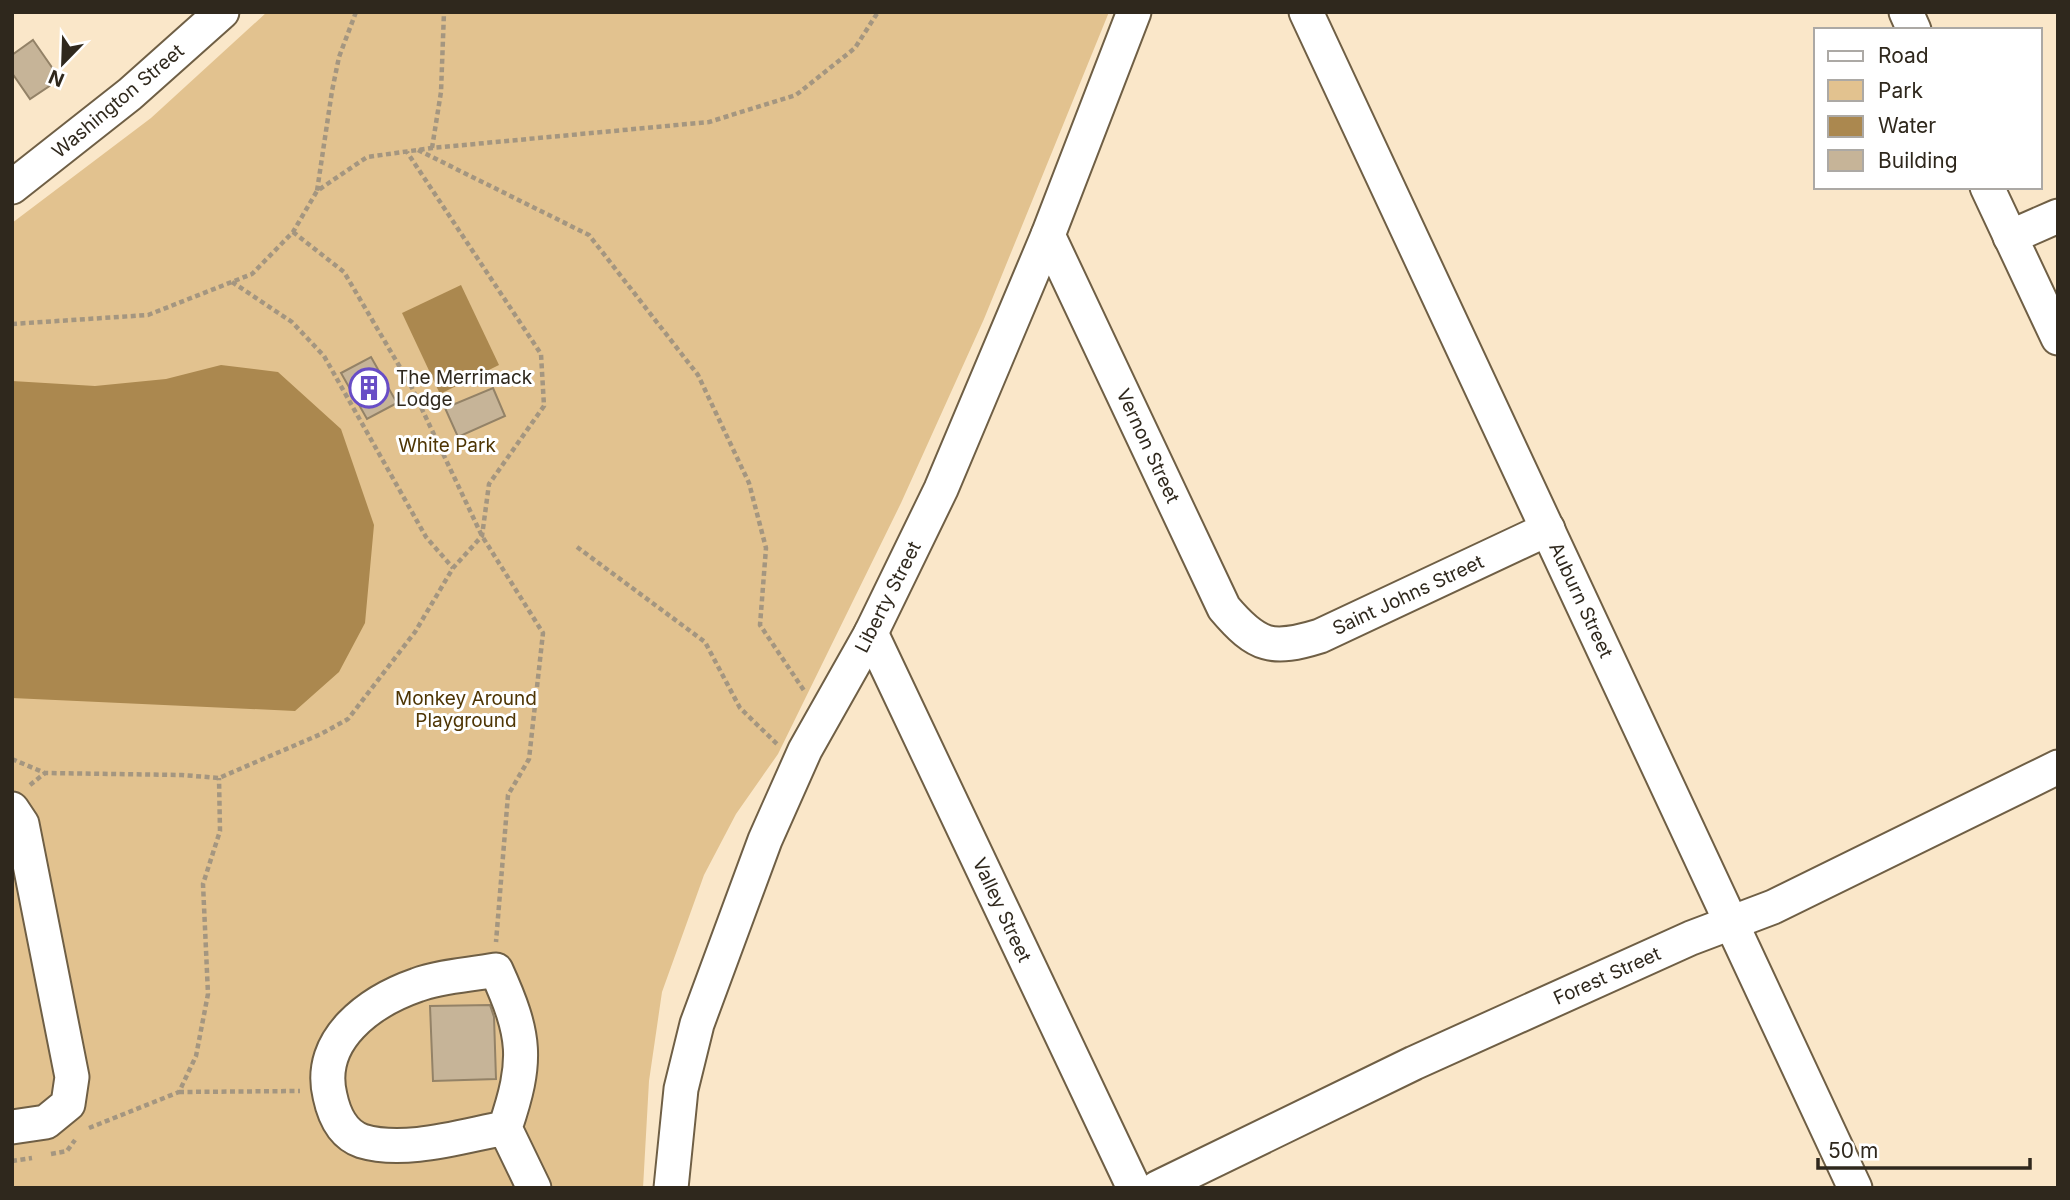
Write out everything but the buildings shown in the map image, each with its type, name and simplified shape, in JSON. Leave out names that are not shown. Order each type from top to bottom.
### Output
[{"type":"street","name":"Washington Street","points":[[12,187],[130,94],[222,12]]},
{"type":"street","name":"Liberty Street","points":[[671,1188],[681,1089],[697,1024],[765,840],[805,750],[871,633],[941,489],[1048,235],[1134,12]]},
{"type":"street","name":"Auburn Street","points":[[1306,12],[1855,1188]]},
{"type":"street","points":[[1906,12],[1913,28]]},
{"type":"street","points":[[1988,189],[2058,338]]},
{"type":"street","points":[[2010,237],[2058,215]]},
{"type":"street","name":"Vernon Street","points":[[1048,235],[1224,608],[1247,632],[1265,643]]},
{"type":"street","name":"Saint Johns Street","points":[[1265,643],[1296,644],[1321,636],[1548,529]]},
{"type":"street","name":"Valley Street","points":[[871,633],[1133,1188]]},
{"type":"street","name":"Forest Street","points":[[1157,1188],[1414,1063],[1691,938],[1773,907],[2058,767]]},
{"type":"street","points":[[12,809],[22,824],[72,1077],[68,1104],[61,1110],[46,1122],[12,1127]]},
{"type":"street","points":[[505,1128],[437,1142],[388,1145],[360,1140],[341,1126],[328,1090],[329,1064],[336,1043],[352,1023],[383,1000],[419,984],[496,970],[509,998],[519,1032],[522,1059],[517,1091],[505,1128],[534,1188]]},
{"type":"path","points":[[12,324],[148,315],[252,274],[293,232],[317,191],[332,91],[340,57],[356,12]]},
{"type":"path","points":[[432,148],[441,92],[444,12]]},
{"type":"path","points":[[317,191],[367,157],[432,148],[709,122],[796,94],[855,48],[878,12]]},
{"type":"path","points":[[418,150],[589,235],[698,375],[749,483],[766,548],[760,625],[812,702]]},
{"type":"path","points":[[12,759],[46,773],[219,778],[321,734],[348,719],[415,632],[453,568],[482,536],[489,484],[544,406],[541,354],[407,152]]},
{"type":"path","points":[[293,232],[344,272],[411,386],[482,536],[543,633],[529,759],[508,795],[496,970]]},
{"type":"path","points":[[232,282],[292,322],[324,356],[426,537],[453,568]]},
{"type":"path","points":[[577,547],[705,642],[740,708],[757,727],[786,751]]},
{"type":"path","points":[[179,1092],[196,1056],[208,994],[203,884],[220,831],[219,778]]},
{"type":"path","points":[[81,1131],[179,1092],[328,1090]]},
{"type":"green space","name":"White Park","points":[[267,12],[1109,12],[984,319],[901,503],[778,754],[736,814],[704,875],[662,992],[649,1081],[643,1188],[12,1188],[12,223],[151,118]]},
{"type":"water","points":[[461,285],[499,365],[440,394],[402,313]]},
{"type":"water","points":[[221,365],[278,372],[341,429],[374,525],[365,623],[339,672],[295,711],[12,698],[12,381],[95,386],[166,379]]},
{"type":"place","name":"The Merrimack Lodge","points":[[369,388]]},
{"type":"park label","name":"Monkey Around Playground","points":[[466,709]]}]
